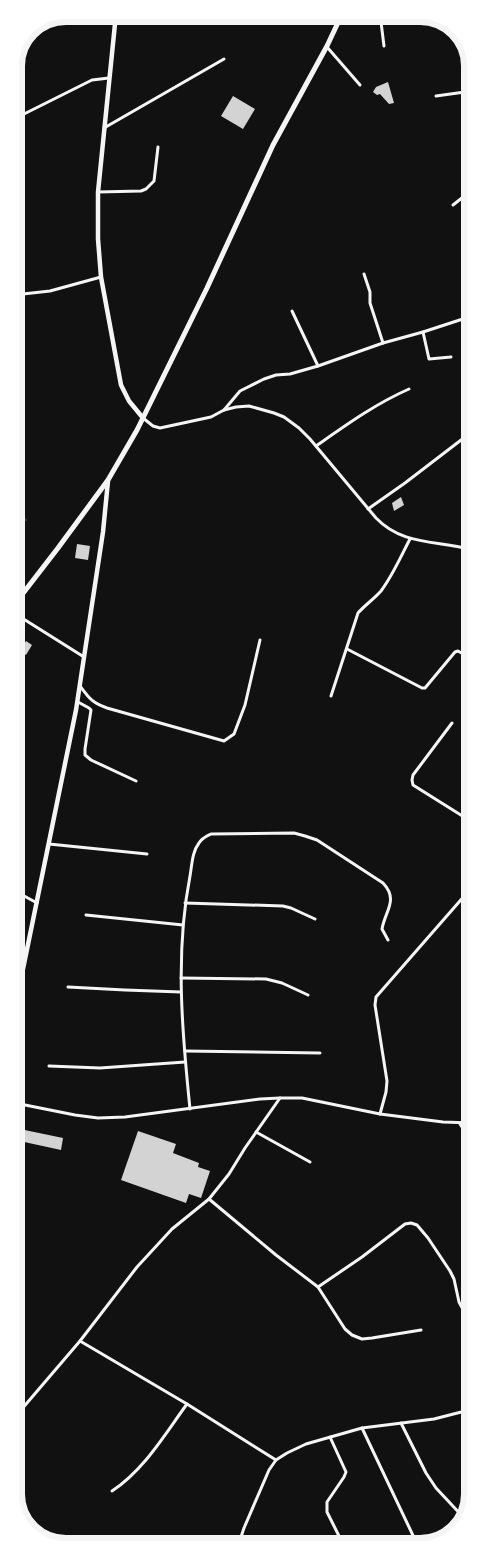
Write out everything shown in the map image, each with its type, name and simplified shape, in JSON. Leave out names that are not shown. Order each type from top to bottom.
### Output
[{"type":"main road","points":[[22,595],[108,480],[143,418],[207,288],[273,145],[338,23]]},
{"type":"street","points":[[115,22],[98,192],[98,239],[101,277],[122,384],[129,401],[143,418],[153,426],[160,428],[211,417],[224,410],[243,406],[284,417],[299,428],[316,446],[383,525],[410,538],[464,548]]},
{"type":"street","points":[[381,23],[384,46]]},
{"type":"street","points":[[327,46],[360,84]]},
{"type":"street","points":[[104,129],[224,59]]},
{"type":"street","points":[[22,115],[92,80],[109,78]]},
{"type":"street","points":[[436,96],[464,92]]},
{"type":"street","points":[[98,192],[140,191],[146,189],[154,181],[158,147]]},
{"type":"street","points":[[453,205],[464,196]]},
{"type":"street","points":[[364,274],[370,292],[370,303],[383,343]]},
{"type":"street","points":[[22,294],[50,291],[101,277]]},
{"type":"street","points":[[292,311],[318,366]]},
{"type":"street","points":[[224,410],[240,391],[264,379],[318,366],[383,343],[464,319]]},
{"type":"street","points":[[423,332],[429,359],[451,357]]},
{"type":"street","points":[[316,446],[385,400],[409,389]]},
{"type":"street","points":[[368,509],[464,439]]},
{"type":"street","points":[[22,974],[78,702],[103,532],[108,480]]},
{"type":"street","points":[[331,696],[358,613],[386,584],[410,538]]},
{"type":"street","points":[[22,618],[84,658]]},
{"type":"street","points":[[80,686],[88,698],[95,704],[224,741],[234,734],[245,704],[260,640]]},
{"type":"street","points":[[347,649],[422,688],[426,688],[455,652],[458,651],[464,654]]},
{"type":"street","points":[[78,702],[91,710],[84,749],[86,755],[91,760],[136,781]]},
{"type":"street","points":[[452,723],[413,775],[412,780],[413,785],[464,817]]},
{"type":"street","points":[[190,1109],[184,1051],[181,992],[183,925],[185,903],[195,851],[202,839],[211,834],[220,833],[300,834],[317,840],[388,888],[391,896],[390,906],[382,929],[388,940]]},
{"type":"street","points":[[49,844],[146,854]]},
{"type":"street","points":[[22,894],[37,902]]},
{"type":"street","points":[[380,1114],[387,1081],[375,1005],[376,997],[464,895]]},
{"type":"street","points":[[185,903],[283,906],[315,919]]},
{"type":"street","points":[[86,915],[183,925]]},
{"type":"street","points":[[181,978],[266,979],[282,983],[308,995]]},
{"type":"street","points":[[68,986],[181,992]]},
{"type":"street","points":[[184,1051],[320,1053]]},
{"type":"street","points":[[49,1066],[109,1068],[185,1062]]},
{"type":"street","points":[[22,1409],[80,1341],[137,1267],[172,1229],[209,1199],[229,1174],[280,1098]]},
{"type":"street","points":[[22,1104],[98,1118],[280,1098],[302,1098],[380,1114],[464,1123]]},
{"type":"street","points":[[460,1123],[464,1129]]},
{"type":"street","points":[[256,1132],[310,1162]]},
{"type":"street","points":[[209,1199],[318,1287],[345,1329],[357,1337],[372,1338],[421,1330]]},
{"type":"street","points":[[318,1287],[362,1257],[405,1224],[411,1223],[416,1225],[428,1238],[450,1271],[454,1279],[459,1302],[464,1311]]},
{"type":"street","points":[[80,1341],[187,1404],[276,1460]]},
{"type":"street","points":[[112,1491],[138,1470],[187,1404]]},
{"type":"street","points":[[241,1538],[261,1485],[276,1460],[287,1453],[306,1444],[362,1428],[434,1419],[464,1412]]},
{"type":"street","points":[[401,1423],[426,1473],[436,1488],[460,1514]]},
{"type":"street","points":[[362,1428],[414,1538]]},
{"type":"street","points":[[330,1437],[346,1472],[326,1506],[326,1512],[340,1538]]},
{"type":"building","points":[[404,23],[413,23],[413,25],[405,25]]},
{"type":"building","points":[[388,82],[394,103],[389,104],[380,94],[377,95],[373,92],[376,87]]},
{"type":"building","points":[[233,96],[255,109],[243,129],[221,116]]},
{"type":"building","points":[[401,497],[404,505],[394,511],[392,503]]},
{"type":"building","points":[[77,544],[90,546],[88,560],[75,558]]},
{"type":"building","points":[[26,641],[32,645],[26,655],[22,652],[22,648]]},
{"type":"building","points":[[22,1129],[63,1138],[61,1150],[22,1142]]},
{"type":"building","points":[[138,1131],[176,1144],[173,1153],[199,1163],[198,1167],[210,1171],[201,1198],[189,1194],[186,1203],[121,1180]]},
{"type":"waterway","points":[[22,517],[26,520]]}]
